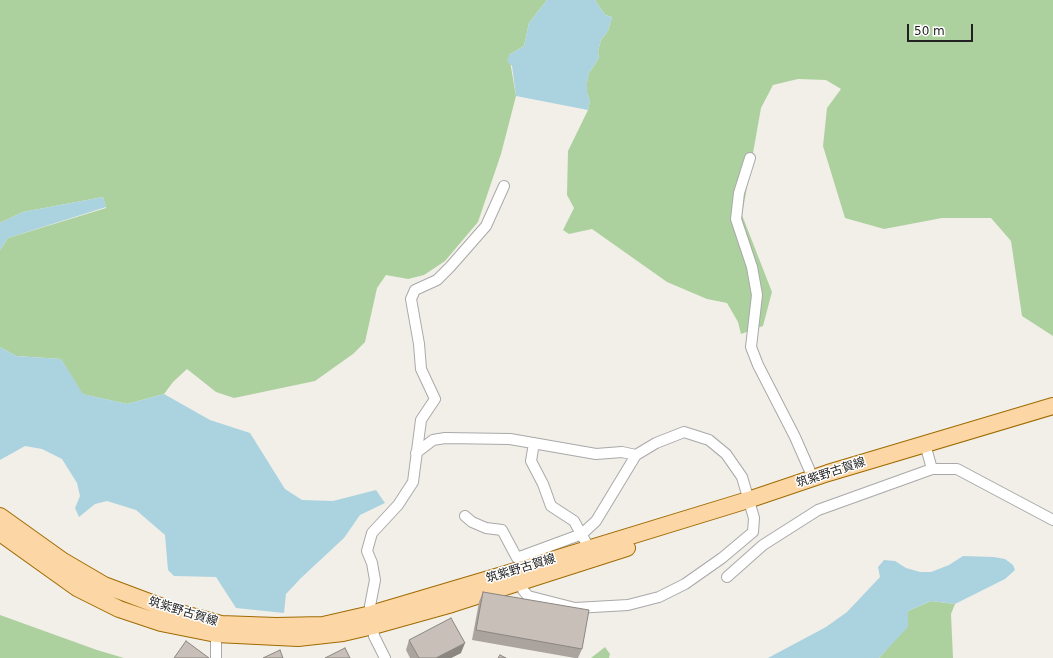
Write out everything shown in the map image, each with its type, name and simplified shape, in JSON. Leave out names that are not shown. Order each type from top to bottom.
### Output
[{"type":"main road","name":"筑紫野古賀線","points":[[518,577],[585,541],[750,504],[813,478],[928,455],[1053,406]]},
{"type":"main road","name":"筑紫野古賀線","points":[[0,533],[61,579],[119,608],[161,624],[216,628],[298,638],[343,633],[372,620],[518,577],[750,504],[928,455],[1034,421],[1053,417]]},
{"type":"main road","name":"筑紫野古賀線","points":[[0,516],[63,561],[104,585],[216,628]]},
{"type":"street","points":[[750,158],[739,193],[736,219],[752,267],[757,296],[751,348],[758,365],[795,437],[813,478]]},
{"type":"street","points":[[385,658],[374,636],[370,606],[375,580],[372,563],[367,550],[372,533],[398,505],[413,482],[421,420],[435,399],[421,369],[419,344],[411,299],[415,290],[437,280],[486,226],[504,186]]},
{"type":"street","points":[[465,516],[472,522],[486,528],[502,530],[517,558],[585,541],[596,520],[636,455],[656,443],[684,432],[708,440],[726,454],[742,477],[754,518],[753,532],[722,558],[685,584],[659,597],[628,606],[575,608],[528,596],[522,590],[518,577]]},
{"type":"street","points":[[416,453],[433,440],[445,438],[510,439],[596,454],[622,452],[636,455]]},
{"type":"street","points":[[534,443],[530,461],[543,484],[551,506],[574,521],[585,541]]},
{"type":"street","points":[[727,577],[764,545],[818,510],[928,455],[1053,520]]},
{"type":"street","points":[[216,628],[216,658]]},
{"type":"green space","points":[[0,0],[547,0],[529,23],[524,46],[509,55],[516,96],[501,154],[478,222],[445,261],[424,275],[408,279],[386,275],[377,288],[365,342],[353,354],[315,381],[234,398],[216,392],[187,369],[173,382],[164,394],[127,404],[82,394],[61,359],[16,356],[0,347],[0,250],[8,238],[106,208],[103,197],[23,212],[0,223]]},
{"type":"green space","points":[[595,0],[1053,0],[1053,336],[1022,316],[1011,241],[991,218],[942,218],[884,229],[845,218],[823,146],[827,108],[841,89],[826,80],[798,79],[773,85],[761,108],[742,215],[772,292],[763,326],[741,334],[738,322],[727,303],[707,299],[667,282],[592,229],[569,234],[563,230],[574,208],[567,195],[568,151],[588,110],[590,101],[587,93],[587,82],[589,73],[599,58],[598,51],[601,40],[608,31],[612,17],[605,15]]},
{"type":"green space","points":[[931,601],[955,604],[951,614],[953,658],[879,658],[887,649],[908,611]]},
{"type":"green space","points":[[0,615],[97,650],[124,658],[0,658]]},
{"type":"green space","points":[[605,647],[610,654],[609,658],[591,658]]},
{"type":"water","points":[[547,0],[595,0],[605,15],[612,17],[608,31],[601,40],[598,51],[599,58],[589,73],[587,93],[590,101],[588,110],[516,96],[512,66],[507,61],[509,55],[524,46],[529,23]]},
{"type":"water","points":[[103,197],[106,207],[8,238],[0,250],[0,223],[23,212]]},
{"type":"water","points":[[0,347],[16,356],[61,359],[83,394],[127,404],[164,394],[210,420],[250,433],[285,489],[302,500],[333,501],[376,490],[385,503],[360,515],[344,538],[286,594],[284,613],[236,608],[216,577],[174,576],[168,570],[165,535],[136,510],[107,501],[95,504],[79,517],[75,508],[80,496],[77,483],[62,459],[42,449],[25,446],[0,460]]},
{"type":"water","points":[[963,556],[994,557],[1005,559],[1013,565],[1015,570],[1005,579],[955,604],[931,601],[908,611],[908,627],[879,658],[768,658],[826,627],[847,612],[880,577],[878,567],[884,560],[895,561],[906,568],[920,572],[931,572],[949,565]]},
{"type":"building","points":[[483,592],[589,610],[582,649],[476,630]]},
{"type":"building","points":[[451,618],[465,643],[436,658],[419,658],[409,640]]},
{"type":"building","points":[[186,641],[209,658],[174,658]]},
{"type":"building","points":[[345,648],[350,658],[325,658]]},
{"type":"building","points":[[280,650],[283,658],[263,658]]},
{"type":"building","points":[[500,655],[506,658],[498,658]]}]
